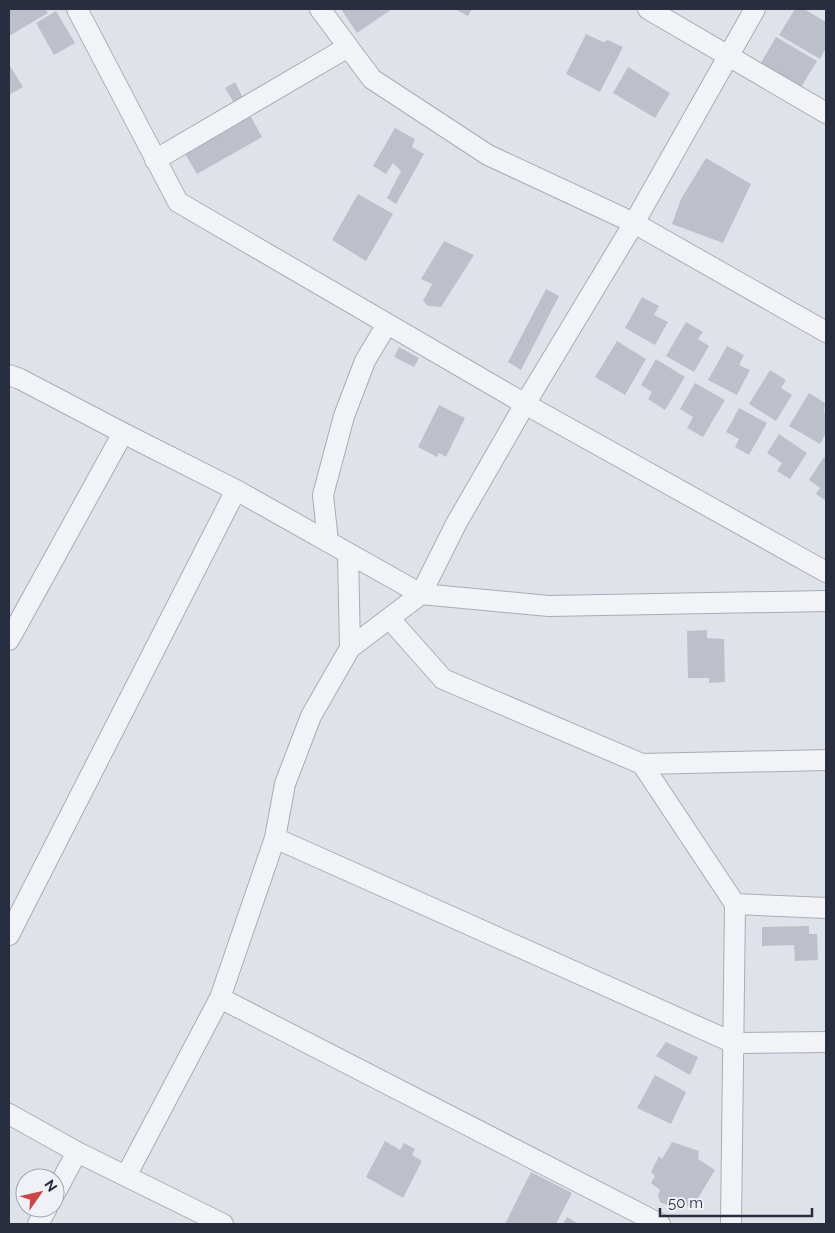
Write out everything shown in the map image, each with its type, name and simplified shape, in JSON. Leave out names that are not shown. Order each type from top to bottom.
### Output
[{"type":"street","points":[[77,9],[178,202],[525,404],[826,572]]},
{"type":"street","points":[[320,9],[372,78],[488,155],[634,223],[826,332]]},
{"type":"street","points":[[648,9],[826,113]]},
{"type":"street","points":[[126,1176],[220,998],[275,838],[285,784],[311,716],[350,648],[421,594],[456,524],[525,404],[634,223],[755,9]]},
{"type":"street","points":[[155,160],[348,47]]},
{"type":"street","points":[[328,542],[324,495],[344,416],[365,361],[387,324]]},
{"type":"street","points":[[9,358],[14,377],[236,490],[421,594],[549,606],[826,601]]},
{"type":"street","points":[[9,640],[123,434]]},
{"type":"street","points":[[9,936],[236,490]]},
{"type":"street","points":[[348,553],[350,648]]},
{"type":"street","points":[[389,618],[443,679],[642,764],[826,760]]},
{"type":"street","points":[[642,764],[735,904],[731,1224]]},
{"type":"street","points":[[275,838],[734,1043],[826,1042]]},
{"type":"street","points":[[735,904],[826,908]]},
{"type":"street","points":[[220,998],[660,1224]]},
{"type":"street","points":[[9,1114],[77,1152],[223,1224]]},
{"type":"street","points":[[65,1174],[77,1152]]},
{"type":"building","points":[[9,9],[45,9],[48,13],[9,36]]},
{"type":"building","points":[[341,9],[392,9],[357,33]]},
{"type":"building","points":[[455,9],[472,9],[468,16]]},
{"type":"building","points":[[795,9],[804,9],[826,22],[826,48],[820,59],[779,35]]},
{"type":"building","points":[[56,11],[75,43],[54,55],[36,23]]},
{"type":"building","points":[[586,34],[603,42],[608,40],[623,47],[600,92],[566,74]]},
{"type":"building","points":[[776,37],[817,61],[798,92],[758,68]]},
{"type":"building","points":[[9,64],[23,87],[9,95]]},
{"type":"building","points":[[628,67],[670,93],[655,118],[613,93]]},
{"type":"building","points":[[235,82],[244,100],[236,106],[225,88]]},
{"type":"building","points":[[250,115],[262,137],[197,174],[184,152]]},
{"type":"building","points":[[395,128],[415,139],[412,147],[424,154],[396,204],[387,198],[401,171],[393,163],[386,174],[373,166]]},
{"type":"building","points":[[706,158],[751,184],[723,243],[672,224],[681,199]]},
{"type":"building","points":[[358,194],[393,214],[366,261],[332,240]]},
{"type":"building","points":[[444,241],[474,255],[441,307],[428,306],[423,301],[432,284],[421,279]]},
{"type":"building","points":[[546,289],[559,296],[521,370],[508,362]]},
{"type":"building","points":[[642,297],[659,306],[654,315],[668,322],[655,345],[625,328]]},
{"type":"building","points":[[686,322],[703,332],[698,339],[709,346],[694,372],[666,356]]},
{"type":"building","points":[[617,341],[646,359],[625,395],[595,377]]},
{"type":"building","points":[[727,346],[744,355],[739,365],[750,370],[737,395],[708,380]]},
{"type":"building","points":[[399,347],[419,358],[414,367],[394,357]]},
{"type":"building","points":[[656,359],[685,377],[665,410],[648,399],[652,392],[641,385]]},
{"type":"building","points":[[770,370],[786,380],[781,388],[792,395],[776,421],[749,404]]},
{"type":"building","points":[[695,383],[725,400],[703,437],[687,428],[693,417],[680,409]]},
{"type":"building","points":[[809,393],[825,403],[826,433],[820,444],[789,426]]},
{"type":"building","points":[[439,405],[465,418],[446,457],[439,453],[437,457],[418,447]]},
{"type":"building","points":[[739,408],[767,423],[749,455],[735,447],[739,439],[726,432]]},
{"type":"building","points":[[779,434],[807,453],[790,479],[777,471],[782,463],[767,453]]},
{"type":"building","points":[[824,457],[826,458],[826,501],[816,494],[820,488],[809,480]]},
{"type":"building","points":[[707,630],[707,638],[724,639],[725,682],[709,683],[709,678],[688,678],[687,631]]},
{"type":"building","points":[[809,926],[809,934],[817,934],[818,960],[795,961],[794,945],[762,946],[762,927]]},
{"type":"building","points":[[666,1042],[698,1057],[690,1075],[656,1056]]},
{"type":"building","points":[[655,1075],[686,1092],[671,1124],[637,1108]]},
{"type":"building","points":[[385,1141],[400,1150],[404,1143],[415,1149],[412,1155],[422,1161],[403,1198],[366,1177]]},
{"type":"building","points":[[672,1142],[699,1151],[698,1159],[715,1170],[692,1208],[676,1201],[673,1205],[660,1202],[658,1195],[660,1190],[651,1183],[655,1176],[651,1172],[659,1156],[662,1159]]},
{"type":"building","points":[[531,1172],[572,1193],[556,1224],[505,1224]]},
{"type":"building","points":[[567,1217],[579,1224],[563,1224]]}]
